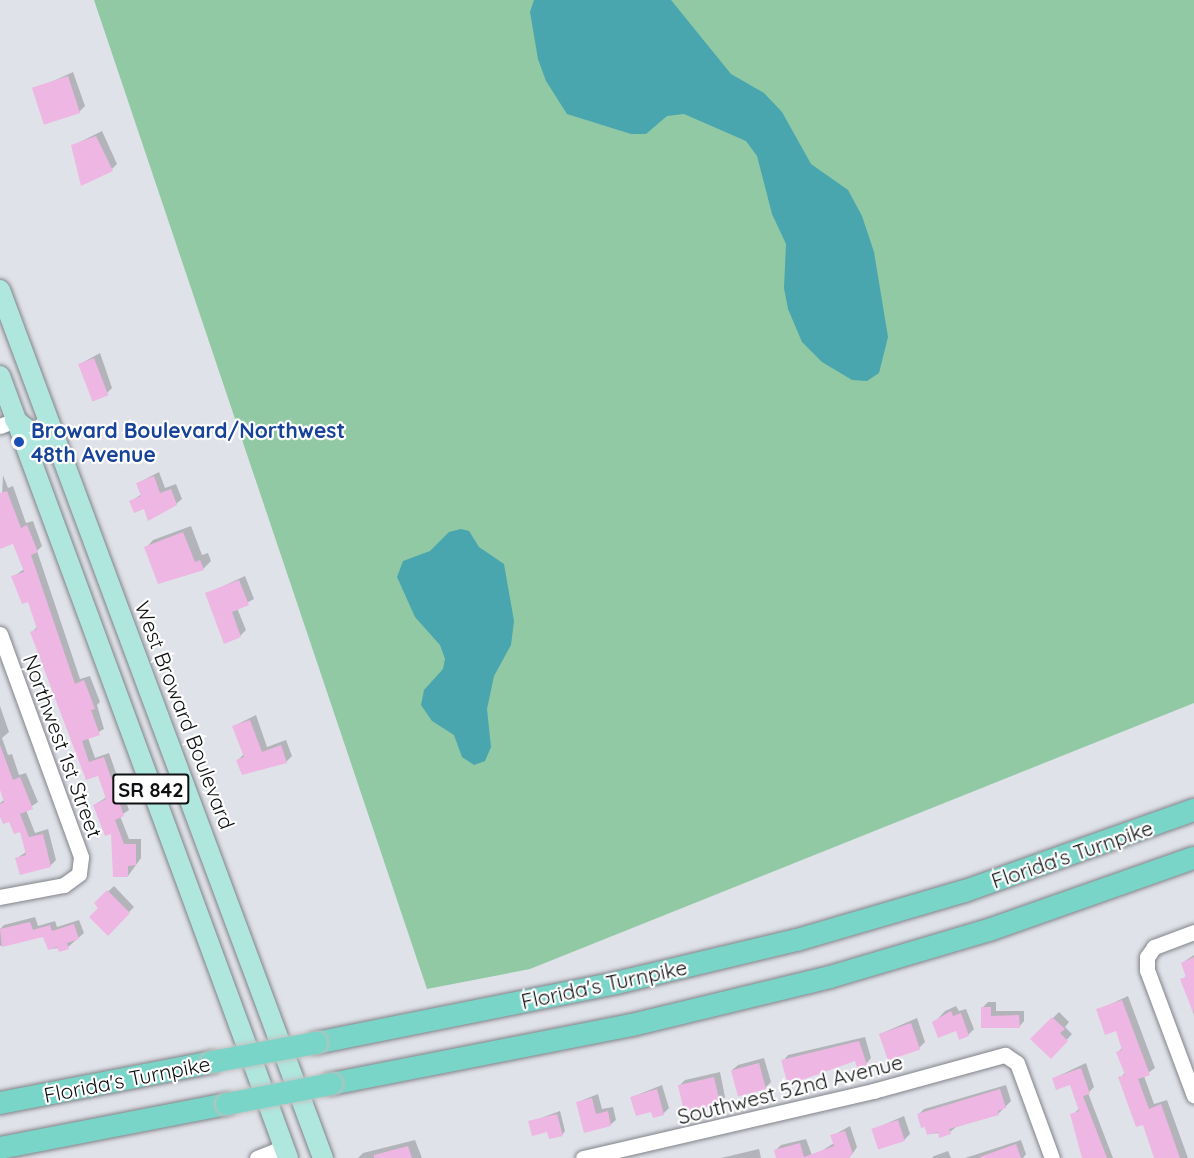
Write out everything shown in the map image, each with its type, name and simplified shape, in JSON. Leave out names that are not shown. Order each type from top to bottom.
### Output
[{"type":"highway","name":"Florida's Turnpike","points":[[0,1103],[616,983],[797,940],[965,891],[1194,810]]},
{"type":"highway","name":"Florida's Turnpike","points":[[0,1148],[632,1025],[830,977],[989,930],[1194,858]]},
{"type":"main road","name":"West Broward Boulevard","points":[[0,290],[323,1158]]},
{"type":"main road","points":[[0,376],[18,394],[44,408]]},
{"type":"main road","name":"SR 842","points":[[0,376],[7,423],[286,1152]]},
{"type":"main road","points":[[7,423],[36,433],[63,458]]},
{"type":"street","name":"Northwest 1st Street","points":[[0,634],[81,857],[79,874],[64,885],[0,897]]},
{"type":"street","points":[[1194,932],[1154,947],[1147,957],[1147,970],[1194,1096]]},
{"type":"street","name":"Southwest 52nd Avenue","points":[[583,1158],[861,1094],[1005,1055],[1017,1063],[1052,1158]]},
{"type":"street","points":[[257,1158],[286,1152]]},
{"type":"green space","points":[[94,0],[1194,0],[1194,703],[530,969],[427,989]]},
{"type":"water","points":[[534,0],[671,0],[731,74],[764,93],[782,112],[811,164],[848,190],[862,216],[874,252],[888,337],[879,373],[867,381],[852,380],[822,362],[802,342],[788,309],[784,288],[786,244],[772,214],[757,156],[746,141],[684,114],[667,116],[646,134],[631,134],[567,114],[546,81],[538,59],[530,12]]},
{"type":"water","points":[[461,529],[469,531],[479,547],[504,564],[514,621],[511,645],[494,676],[487,709],[491,747],[485,761],[474,765],[462,757],[454,735],[432,721],[421,705],[424,690],[443,669],[445,659],[440,645],[415,617],[397,577],[403,561],[430,551],[449,532]]},
{"type":"building","points":[[68,76],[80,113],[44,125],[32,88]]},
{"type":"building","points":[[96,136],[113,171],[81,186],[71,145]]},
{"type":"building","points":[[94,358],[108,395],[92,401],[78,364]]},
{"type":"building","points":[[154,476],[160,493],[171,489],[177,505],[148,521],[144,509],[134,513],[129,501],[141,496],[136,483]]},
{"type":"building","points":[[7,491],[21,528],[27,525],[38,552],[31,555],[75,684],[84,680],[95,709],[91,710],[100,735],[82,741],[89,762],[104,757],[124,816],[115,820],[124,844],[136,844],[136,865],[128,866],[128,877],[113,877],[111,834],[105,836],[93,805],[106,799],[98,776],[86,780],[30,632],[37,629],[28,602],[22,604],[11,576],[24,572],[13,544],[0,549],[0,493]]},
{"type":"building","points":[[183,532],[195,562],[200,560],[204,570],[158,584],[144,547]]},
{"type":"building","points":[[239,580],[249,605],[232,612],[241,637],[224,644],[205,593]]},
{"type":"building","points":[[250,720],[262,752],[281,745],[287,763],[242,775],[236,760],[244,757],[232,726]]},
{"type":"building","points":[[0,745],[13,780],[20,777],[33,809],[20,814],[29,837],[43,834],[51,867],[20,875],[15,858],[26,855],[20,832],[14,834],[9,822],[3,824],[0,817],[0,804],[4,802],[0,790]]},
{"type":"building","points":[[107,890],[130,913],[108,936],[89,917],[98,908],[94,903]]},
{"type":"building","points":[[30,922],[33,930],[50,925],[52,931],[74,924],[79,939],[67,943],[69,949],[59,952],[57,947],[48,950],[43,937],[2,947],[0,929]]},
{"type":"building","points":[[1194,957],[1193,1012],[1180,979],[1186,977],[1181,963]]},
{"type":"building","points":[[1122,1000],[1150,1075],[1138,1079],[1149,1109],[1161,1104],[1180,1158],[1154,1158],[1143,1125],[1136,1127],[1118,1077],[1125,1075],[1116,1052],[1122,1050],[1116,1031],[1105,1035],[1096,1009]]},
{"type":"building","points":[[981,1007],[991,1007],[991,1016],[1019,1015],[1020,1028],[981,1028]]},
{"type":"building","points":[[951,1011],[953,1016],[961,1013],[969,1036],[959,1040],[956,1031],[938,1038],[932,1022]]},
{"type":"building","points":[[1052,1017],[1065,1029],[1060,1033],[1068,1041],[1051,1059],[1030,1039]]},
{"type":"building","points":[[911,1023],[920,1049],[888,1061],[879,1034]]},
{"type":"building","points":[[859,1041],[867,1065],[857,1068],[855,1061],[788,1085],[781,1060]]},
{"type":"building","points":[[759,1063],[766,1089],[738,1097],[731,1071]]},
{"type":"building","points":[[1081,1068],[1090,1094],[1083,1096],[1107,1158],[1082,1158],[1070,1114],[1079,1111],[1070,1085],[1056,1090],[1052,1078]]},
{"type":"building","points":[[714,1077],[720,1104],[684,1113],[678,1085]]},
{"type":"building","points":[[657,1089],[664,1115],[653,1118],[651,1112],[636,1116],[630,1097]]},
{"type":"building","points":[[1000,1089],[1006,1108],[998,1111],[999,1115],[949,1129],[951,1134],[939,1138],[938,1132],[927,1135],[925,1127],[921,1128],[917,1114]]},
{"type":"building","points":[[592,1098],[596,1114],[608,1111],[611,1126],[584,1133],[576,1102]]},
{"type":"building","points":[[557,1114],[563,1136],[549,1139],[547,1132],[532,1136],[528,1121]]},
{"type":"building","points":[[898,1120],[905,1141],[878,1150],[871,1129]]},
{"type":"building","points":[[845,1131],[853,1154],[848,1158],[776,1158],[774,1150],[800,1143],[804,1157],[834,1146],[830,1135]]},
{"type":"building","points":[[1016,1144],[1021,1158],[980,1158],[980,1157]]},
{"type":"building","points":[[408,1146],[412,1158],[374,1158],[374,1155]]},
{"type":"place","name":"Broward Boulevard/Northwest 48th Avenue","points":[[19,442]]}]
